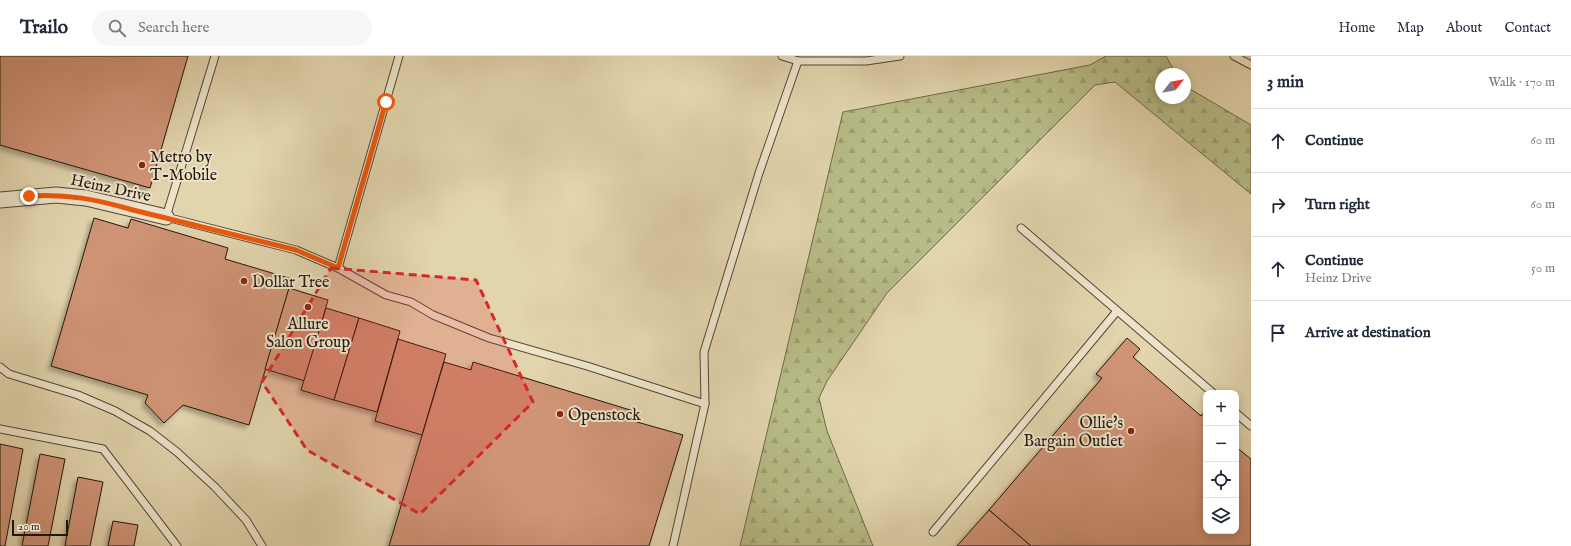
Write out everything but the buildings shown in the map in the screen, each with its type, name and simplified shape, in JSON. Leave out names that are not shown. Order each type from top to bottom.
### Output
[{"type":"street","name":"Heinz Drive","points":[[0,200],[29,196],[63,195],[86,198],[166,217]]},
{"type":"lane","points":[[215,56],[166,217],[296,250],[338,268],[386,295],[411,302],[433,315],[489,338],[587,366],[705,404]]},
{"type":"lane","points":[[338,268],[399,56]]},
{"type":"lane","points":[[782,56],[798,61],[866,61],[900,56]]},
{"type":"lane","points":[[1234,56],[1251,65]]},
{"type":"lane","points":[[674,546],[705,404],[704,352],[759,174],[798,61]]},
{"type":"lane","points":[[1021,228],[1209,390]]},
{"type":"lane","points":[[933,532],[1117,311]]},
{"type":"lane","points":[[0,367],[9,374],[78,395],[115,411],[150,431],[178,452],[215,487],[246,520],[262,546]]},
{"type":"lane","points":[[1239,416],[1251,426]]},
{"type":"lane","points":[[0,429],[103,449],[177,546]]},
{"type":"highlighted area","points":[[331,268],[476,280],[533,402],[420,514],[307,450],[262,382]]},
{"type":"green space","points":[[1106,56],[1166,56],[1173,68],[1155,68],[1155,104],[1191,104],[1191,90],[1251,125],[1251,194],[1115,82],[1095,85],[887,293],[827,381],[819,398],[827,431],[873,546],[740,546],[843,112],[1090,65]]},
{"type":"place","name":"Metro by T-Mobile","points":[[142,165]]},
{"type":"place","name":"Dollar Tree","points":[[244,281]]},
{"type":"place","name":"Allure Salon Group","points":[[308,307]]},
{"type":"place","name":"Openstock","points":[[560,414]]},
{"type":"place","name":"Ollie's Bargain Outlet","points":[[1131,431]]},
{"type":"route","points":[[29,196],[56,195],[86,198],[109,203],[296,250],[338,268],[386,102]]}]
